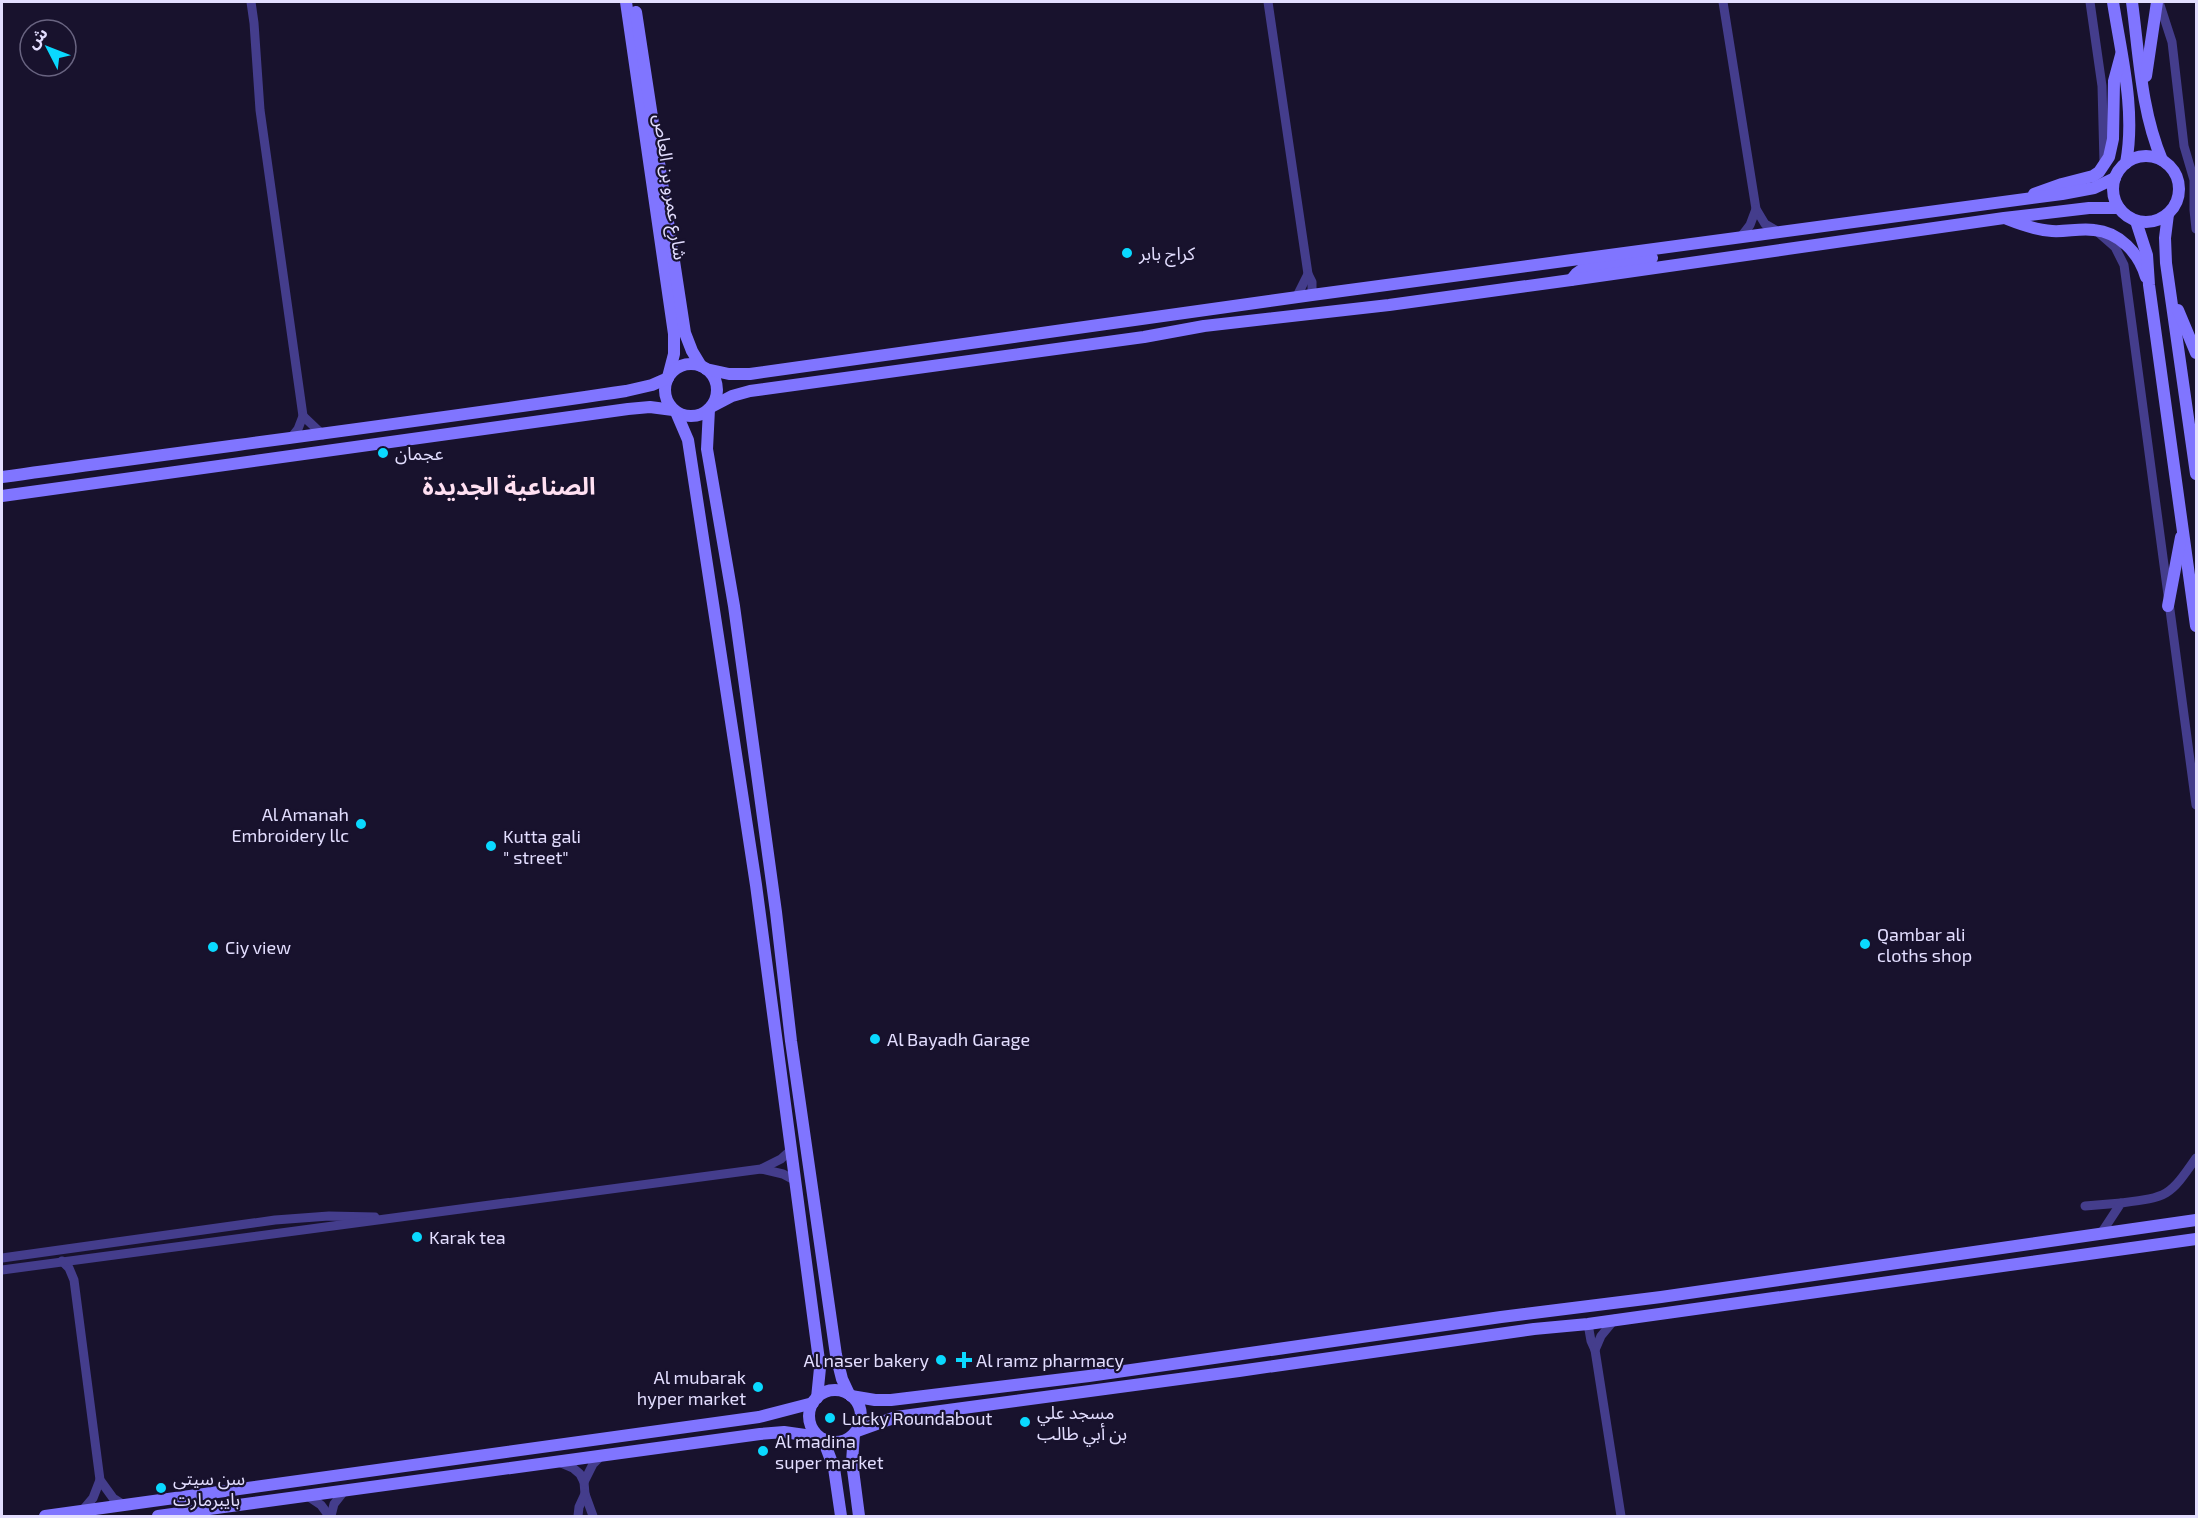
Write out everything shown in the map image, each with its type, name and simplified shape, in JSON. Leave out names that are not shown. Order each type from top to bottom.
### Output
[{"type":"main road","name":"شارع عمرو بن العاص","points":[[626,2],[674,334],[674,354],[668,378]]},
{"type":"main road","name":"شارع عمرو بن العاص","points":[[634,2],[685,333],[692,351],[704,368]]},
{"type":"main road","points":[[2113,2],[2130,130],[2126,163]]},
{"type":"main road","points":[[2132,2],[2150,126],[2162,160]]},
{"type":"main road","points":[[2144,89],[2158,2]]},
{"type":"main road","points":[[2022,199],[2046,188],[2093,176],[2104,165],[2112,149],[2114,81],[2121,55]]},
{"type":"main road","points":[[841,1516],[834,1468],[821,1438],[810,1425],[810,1410],[815,1400],[820,1368],[756,885],[688,440],[666,398],[665,384],[677,368],[683,365],[729,374],[750,374],[1312,295],[2083,191],[2115,177],[2126,163],[2144,156],[2162,160],[2176,175],[2179,185],[2175,205],[2168,214],[2153,221],[2136,221],[2126,216],[2119,208],[2113,193],[2115,177]]},
{"type":"main road","points":[[2,496],[628,409],[650,407],[693,416],[732,396],[750,391],[1144,337],[1204,326],[1571,280],[2004,218],[2089,208],[2119,208]]},
{"type":"main road","points":[[2168,214],[2165,251],[2196,474]]},
{"type":"main road","points":[[2004,218],[2051,231],[2095,230],[2114,236],[2130,248],[2145,272],[2149,285]]},
{"type":"main road","points":[[2136,221],[2147,255],[2149,285],[2196,626]]},
{"type":"main road","points":[[1571,280],[1582,269],[1668,255],[1686,245]]},
{"type":"main road","points":[[1258,319],[1264,313],[1304,307],[1312,295]]},
{"type":"main road","points":[[2172,297],[2196,353]]},
{"type":"main road","points":[[704,368],[711,374],[717,387],[717,394],[710,408],[707,449],[734,606],[836,1355],[839,1371],[850,1395],[860,1409],[860,1424],[855,1433],[852,1462],[859,1516]]},
{"type":"main road","points":[[2,477],[323,435],[635,390],[668,378]]},
{"type":"main road","points":[[167,472],[171,462],[178,457],[228,449],[236,445]]},
{"type":"main road","points":[[2168,606],[2183,527]]},
{"type":"main road","points":[[756,885],[760,894],[763,917],[769,920],[776,912]]},
{"type":"main road","points":[[764,959],[770,955],[775,958],[780,982],[786,992]]},
{"type":"main road","points":[[45,1516],[759,1417],[815,1400],[832,1390],[875,1400],[891,1400],[1100,1374],[2196,1220]]},
{"type":"main road","points":[[158,1516],[772,1433],[796,1433],[839,1442],[855,1433],[896,1417],[2196,1239]]},
{"type":"main road","points":[[1588,1324],[1589,1316],[1595,1312],[1617,1309],[1630,1301]]},
{"type":"main road","points":[[1534,1329],[1567,1309]]},
{"type":"main road","points":[[262,1502],[282,1493],[323,1487],[329,1480],[329,1476]]},
{"type":"street","points":[[251,2],[259,103],[303,416],[298,429],[290,439]]},
{"type":"street","points":[[1268,2],[1308,274],[1312,282],[1312,295]]},
{"type":"street","points":[[1723,2],[1756,209],[1765,224],[1780,233]]},
{"type":"street","points":[[2090,2],[2102,86],[2104,165]]},
{"type":"street","points":[[2158,2],[2172,42],[2184,146],[2193,168],[2196,229]]},
{"type":"street","points":[[1740,239],[1750,225],[1756,209]]},
{"type":"street","points":[[2095,230],[2115,248],[2124,265],[2196,804]]},
{"type":"street","points":[[1296,298],[1308,274]]},
{"type":"street","points":[[303,416],[323,435]]},
{"type":"street","points":[[761,1169],[781,1159],[792,1149]]},
{"type":"street","points":[[2085,1206],[2152,1199],[2165,1194],[2176,1186],[2196,1158]]},
{"type":"street","points":[[2,1270],[761,1169],[776,1171],[796,1181]]},
{"type":"street","points":[[2102,1232],[2121,1203]]},
{"type":"street","points":[[2,1258],[275,1220],[350,1215],[389,1219]]},
{"type":"street","points":[[74,1280],[87,1259]]},
{"type":"street","points":[[62,1261],[69,1268],[74,1280],[100,1480],[113,1498],[124,1505]]},
{"type":"street","points":[[1595,1350],[1601,1336],[1615,1319]]},
{"type":"street","points":[[1588,1324],[1595,1350],[1621,1516]]},
{"type":"street","points":[[593,1516],[585,1494],[584,1482],[593,1464],[603,1455]]},
{"type":"street","points":[[556,1461],[573,1468],[584,1482]]},
{"type":"street","points":[[82,1511],[93,1498],[100,1480]]},
{"type":"street","points":[[330,1516],[334,1504],[345,1490]]},
{"type":"street","points":[[578,1516],[585,1494]]},
{"type":"street","points":[[306,1495],[321,1505],[330,1516]]},
{"type":"place","name":"كراج بابر","points":[[1127,253]]},
{"type":"place","name":"عجمان","points":[[383,453]]},
{"type":"place","name":"Al Amanah Embroidery llc","points":[[361,824]]},
{"type":"place","name":"Kutta gali \" street\"","points":[[491,846]]},
{"type":"place","name":"Qambar ali cloths shop","points":[[1865,944]]},
{"type":"place","name":"Ciy view","points":[[213,947]]},
{"type":"place","name":"Al Bayadh Garage","points":[[875,1039]]},
{"type":"place","name":"Karak tea","points":[[417,1237]]},
{"type":"place","name":"Al naser bakery","points":[[941,1360]]},
{"type":"place","name":"Al ramz pharmacy","points":[[964,1360]]},
{"type":"place","name":"Al mubarak hyper market","points":[[758,1387]]},
{"type":"place","name":"Lucky Roundabout","points":[[830,1418]]},
{"type":"place","name":"مسجد علي بن أبي طالب","points":[[1025,1422]]},
{"type":"place","name":"Al madina super market","points":[[763,1451]]},
{"type":"place","name":"سن سیتی ہایبرمارت","points":[[161,1488]]},
{"type":"district","name":"الصناعية الجديدة","points":[[509,485]]}]
